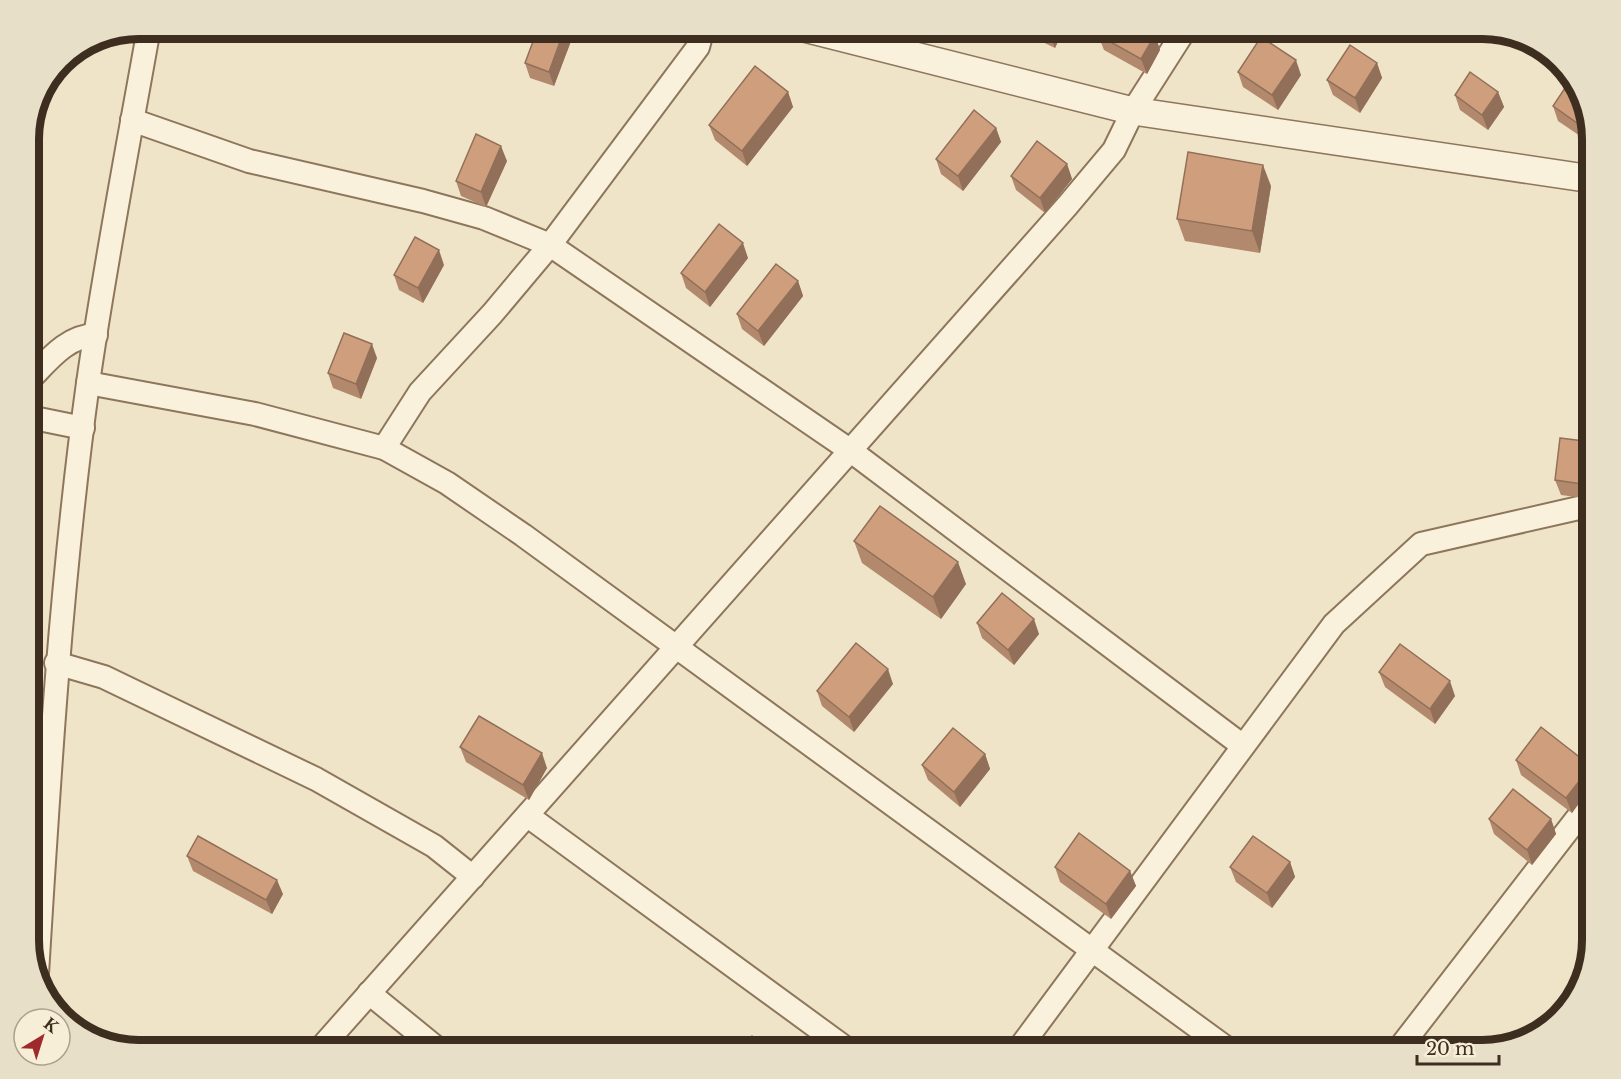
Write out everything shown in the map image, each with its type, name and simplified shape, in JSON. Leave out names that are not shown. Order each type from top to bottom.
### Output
[{"type":"street","points":[[39,941],[56,663],[88,383],[147,39]]},
{"type":"street","points":[[384,448],[420,392],[492,314],[550,245],[698,46],[700,39]]},
{"type":"street","points":[[848,39],[1133,111],[1582,177]]},
{"type":"street","points":[[328,1040],[1074,198],[1114,150],[1133,111],[1179,39]]},
{"type":"street","points":[[132,120],[249,161],[423,201],[484,218],[550,245],[851,451],[1243,746]]},
{"type":"street","points":[[39,370],[61,347],[84,336],[96,335]]},
{"type":"street","points":[[88,383],[255,414],[384,448],[457,489],[677,646],[1215,1040]]},
{"type":"street","points":[[39,419],[83,428]]},
{"type":"street","points":[[1025,1040],[1334,624],[1421,544],[1582,507]]},
{"type":"street","points":[[56,663],[104,677],[316,779],[434,846],[473,877]]},
{"type":"street","points":[[1406,1040],[1582,813]]},
{"type":"street","points":[[528,816],[834,1040]]},
{"type":"street","points":[[369,993],[427,1040]]},
{"type":"building","points":[[534,39],[561,39],[549,72],[525,63]]},
{"type":"building","points":[[1105,39],[1153,39],[1141,59]]},
{"type":"building","points":[[1260,39],[1264,39],[1296,60],[1272,95],[1238,72]]},
{"type":"building","points":[[1350,45],[1377,63],[1355,98],[1327,80]]},
{"type":"building","points":[[755,66],[788,92],[742,151],[709,125]]},
{"type":"building","points":[[1470,72],[1498,92],[1482,115],[1455,95]]},
{"type":"building","points":[[1567,86],[1577,107],[1580,124],[1580,125],[1553,106]]},
{"type":"building","points":[[974,110],[996,128],[958,176],[936,159]]},
{"type":"building","points":[[476,134],[501,146],[481,192],[456,181]]},
{"type":"building","points":[[1037,141],[1067,164],[1040,198],[1011,176]]},
{"type":"building","points":[[1188,152],[1263,165],[1252,231],[1177,219]]},
{"type":"building","points":[[719,224],[743,243],[705,292],[681,273]]},
{"type":"building","points":[[415,237],[439,250],[418,288],[394,275]]},
{"type":"building","points":[[776,264],[798,281],[758,331],[737,314]]},
{"type":"building","points":[[344,333],[372,344],[356,384],[328,373]]},
{"type":"building","points":[[1560,438],[1582,441],[1582,484],[1555,480]]},
{"type":"building","points":[[880,506],[958,562],[933,597],[854,541]]},
{"type":"building","points":[[1002,593],[1034,619],[1008,650],[977,623]]},
{"type":"building","points":[[856,643],[888,669],[849,717],[817,691]]},
{"type":"building","points":[[1400,644],[1450,681],[1430,709],[1379,672]]},
{"type":"building","points":[[479,716],[542,753],[523,785],[460,747]]},
{"type":"building","points":[[1541,727],[1582,759],[1582,778],[1566,798],[1516,760]]},
{"type":"building","points":[[953,728],[985,754],[954,792],[922,765]]},
{"type":"building","points":[[1513,789],[1551,819],[1527,850],[1489,819]]},
{"type":"building","points":[[1079,833],[1130,871],[1106,904],[1055,867]]},
{"type":"building","points":[[198,836],[277,880],[266,900],[187,856]]},
{"type":"building","points":[[1253,836],[1290,862],[1267,893],[1230,867]]}]
